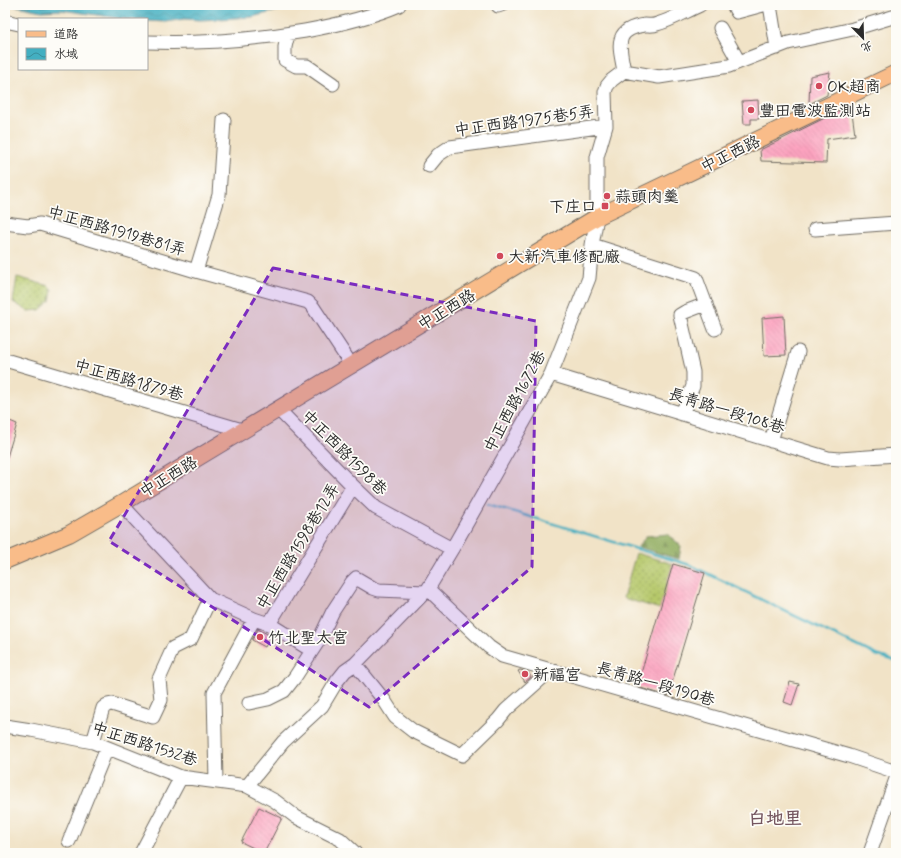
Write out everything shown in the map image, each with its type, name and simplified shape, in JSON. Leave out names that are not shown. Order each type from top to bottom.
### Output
[{"type":"main road","name":"中正西路","points":[[5,561],[69,534],[121,504],[597,217],[896,73]]},
{"type":"street","points":[[148,42],[179,43],[233,41],[288,34],[338,25],[399,5]]},
{"type":"street","points":[[700,5],[658,24],[645,25],[629,30],[620,39],[624,71],[659,77],[729,66],[788,43],[853,29],[896,16]]},
{"type":"street","points":[[733,5],[737,12],[763,5]]},
{"type":"street","points":[[770,5],[777,48]]},
{"type":"street","points":[[5,21],[18,24]]},
{"type":"street","points":[[720,28],[739,62]]},
{"type":"street","points":[[288,34],[285,48],[285,60],[296,66],[306,66],[333,84]]},
{"type":"street","name":"中正西路1672巷","points":[[426,590],[452,549],[550,374],[589,278],[597,217],[597,157],[606,126],[605,92],[612,80],[624,71]]},
{"type":"street","points":[[196,271],[219,195],[224,120]]},
{"type":"street","name":"中正西路1975巷5弄","points":[[429,166],[438,155],[450,147],[606,126]]},
{"type":"street","name":"中正西路1919巷81弄","points":[[5,223],[28,226],[40,224],[196,271],[308,302],[313,307],[352,366]]},
{"type":"street","points":[[815,229],[896,223]]},
{"type":"street","points":[[592,246],[696,278],[715,329]]},
{"type":"street","points":[[682,414],[693,386],[693,372],[680,316],[685,312],[706,304]]},
{"type":"street","points":[[771,441],[798,352]]},
{"type":"street","name":"中正西路1879巷","points":[[5,360],[242,430]]},
{"type":"street","name":"長青路一段108巷","points":[[550,374],[828,458],[840,459],[896,455]]},
{"type":"street","name":"中正西路1598巷","points":[[279,410],[376,508],[452,549]]},
{"type":"street","name":"中正西路1598巷12弄","points":[[270,624],[353,486]]},
{"type":"street","points":[[121,504],[210,599],[254,619],[270,624],[312,650]]},
{"type":"street","points":[[249,703],[268,699],[284,691],[319,640],[333,611],[356,578],[379,590],[426,590]]},
{"type":"street","points":[[355,853],[340,839],[296,817],[275,801],[247,786],[283,742],[322,706],[336,681],[345,671],[355,664],[426,590]]},
{"type":"street","name":"長青路一段190巷","points":[[426,590],[489,647],[502,656],[849,756],[896,772]]},
{"type":"street","points":[[92,742],[103,708],[107,705],[112,704],[153,717],[161,700],[159,679],[173,648],[191,639],[210,599]]},
{"type":"street","points":[[216,782],[214,693],[254,619]]},
{"type":"street","points":[[355,664],[384,700],[395,717],[413,731],[462,755],[498,720],[506,710],[551,670]]},
{"type":"street","name":"中正西路1532巷","points":[[5,726],[92,742],[181,777],[247,786]]},
{"type":"street","points":[[69,841],[107,748]]},
{"type":"street","points":[[141,853],[181,777]]},
{"type":"street","points":[[870,853],[896,779]]},
{"type":"highlighted area","points":[[273,268],[536,321],[532,567],[369,707],[109,541]]},
{"type":"green space","points":[[17,277],[49,286],[52,290],[50,301],[40,310],[28,311],[13,302]]},
{"type":"green space","points":[[668,534],[681,546],[679,559],[638,547],[646,536]]},
{"type":"green space","points":[[636,553],[673,564],[660,609],[623,598]]},
{"type":"water","points":[[11,5],[301,5],[252,17],[201,20],[184,19],[166,22],[148,21],[148,18],[119,18],[61,10],[42,11]]},
{"type":"building","name":"OK超商","points":[[830,72],[827,95],[809,104],[810,76]]},
{"type":"building","name":"豐田電波監測站","points":[[758,100],[759,119],[751,119],[751,124],[744,124],[742,101]]},
{"type":"building","points":[[851,105],[855,135],[827,139],[826,163],[761,161],[760,150]]},
{"type":"building","points":[[784,316],[786,355],[764,356],[762,318]]},
{"type":"building","points":[[5,419],[17,424],[7,457],[5,457]]},
{"type":"building","points":[[673,564],[705,573],[668,696],[637,687]]},
{"type":"building","name":"竹北聖太宮","points":[[258,629],[271,636],[265,647],[252,640]]},
{"type":"building","name":"新福宮","points":[[518,671],[528,672],[531,677],[525,682]]},
{"type":"building","points":[[790,682],[799,684],[792,705],[784,702]]},
{"type":"building","points":[[259,807],[282,818],[264,853],[241,842]]},
{"type":"waterway","points":[[488,504],[690,565],[876,655],[896,661]]},
{"type":"place","name":"OK超商","points":[[819,86]]},
{"type":"place","name":"豐田電波監測站","points":[[751,110]]},
{"type":"place","name":"蒜頭肉羹","points":[[607,196]]},
{"type":"place","name":"下庄口","points":[[605,206]]},
{"type":"place","name":"大新汽車修配廠","points":[[500,256]]},
{"type":"place","name":"竹北聖太宮","points":[[260,637]]},
{"type":"place","name":"新福宮","points":[[525,674]]},
{"type":"district","name":"白地里","points":[[775,818]]}]
